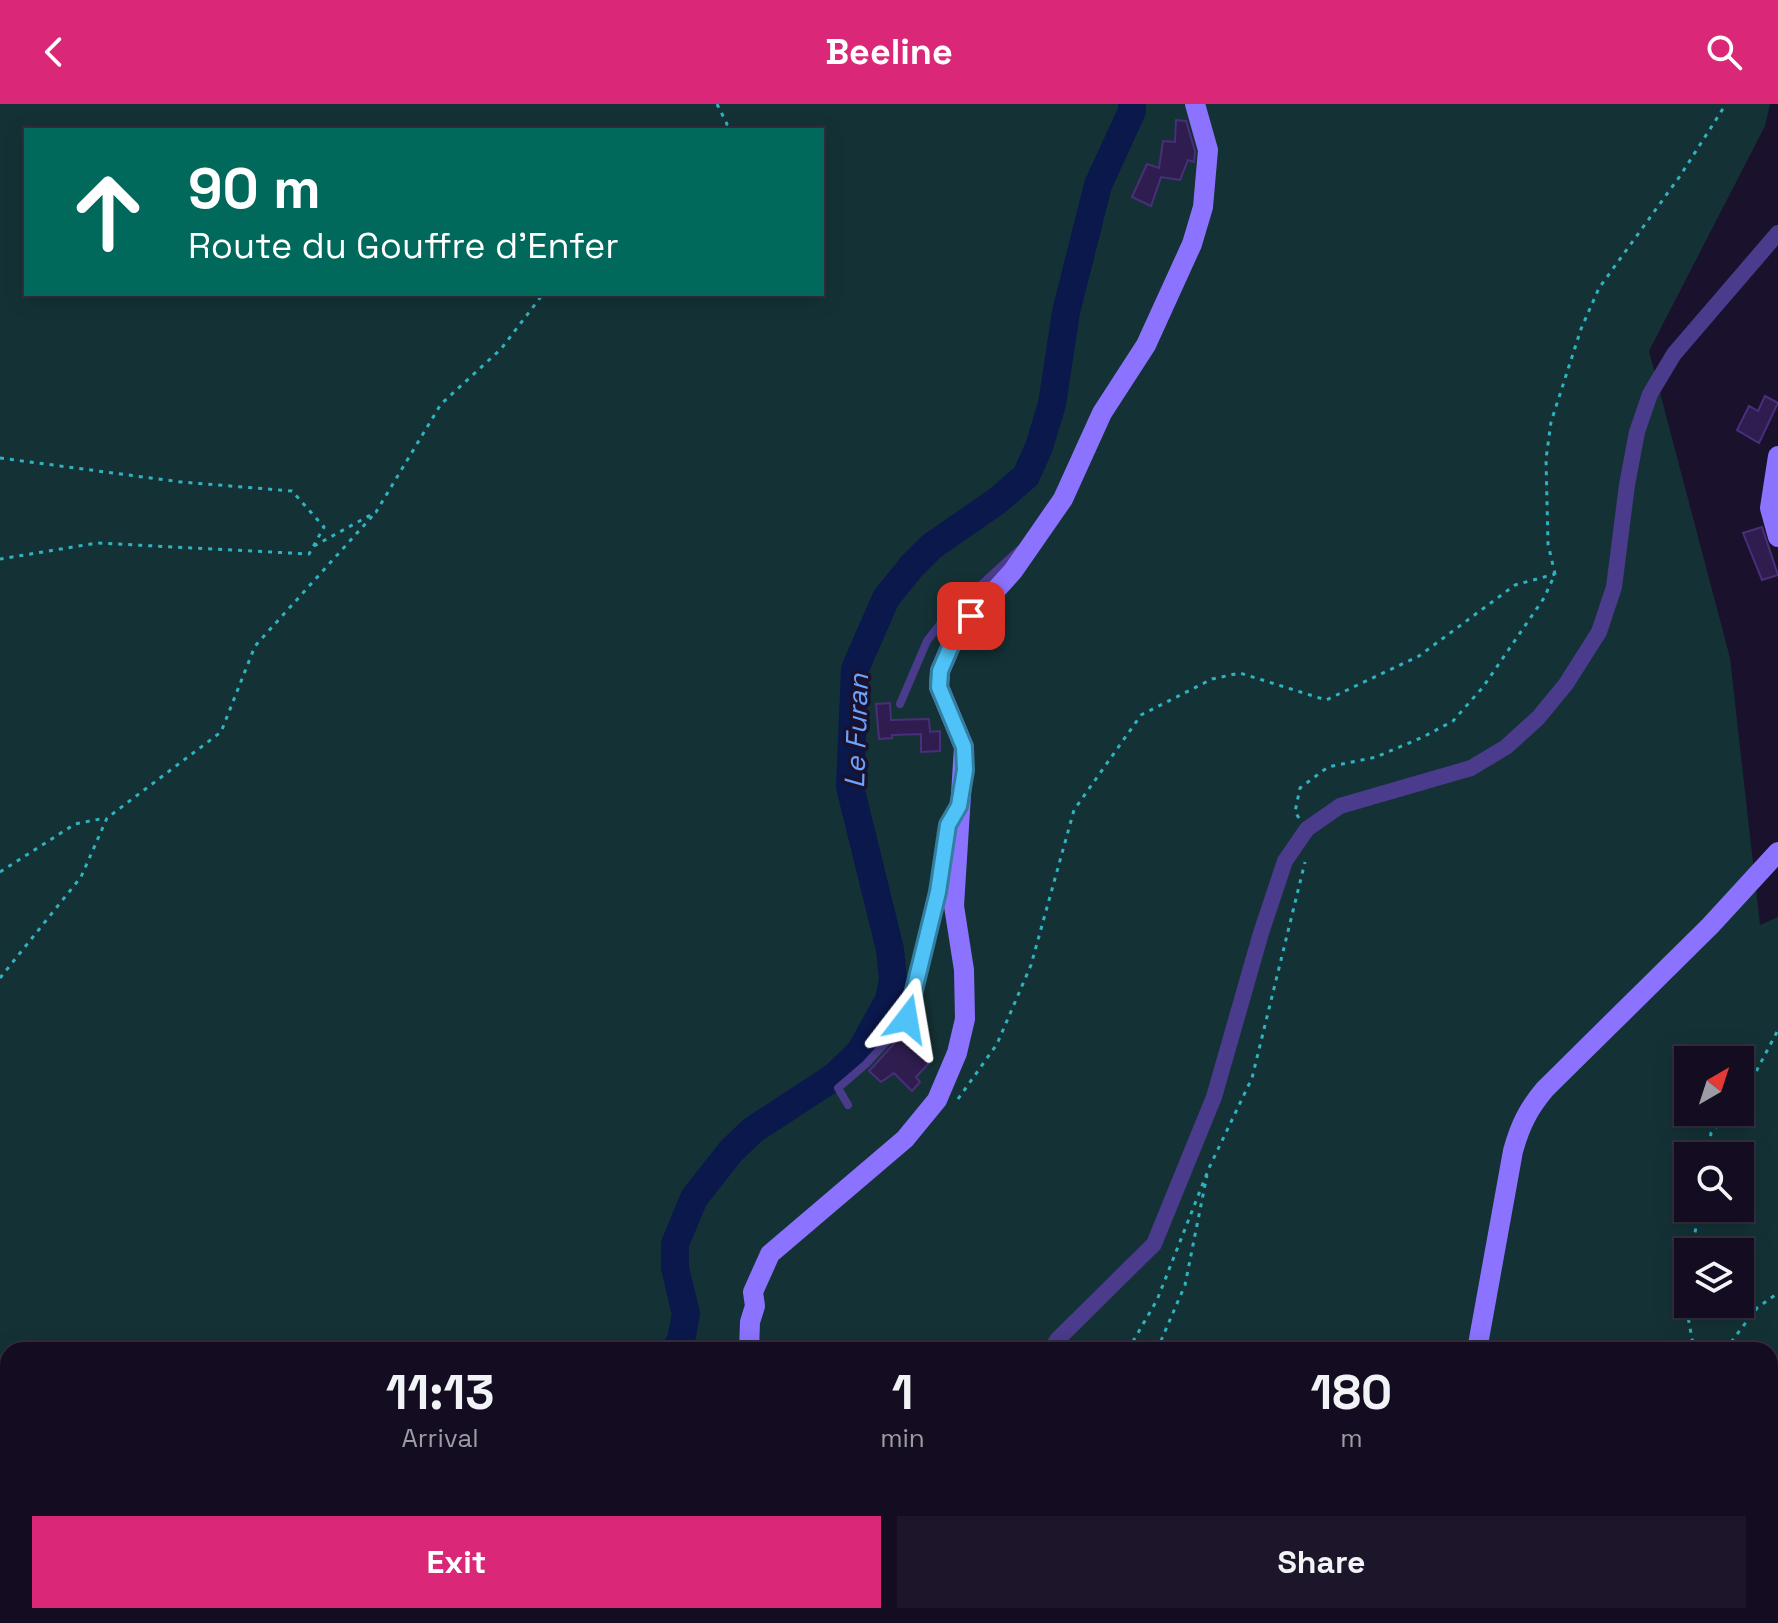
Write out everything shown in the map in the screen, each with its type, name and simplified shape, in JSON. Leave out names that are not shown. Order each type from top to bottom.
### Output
[{"type":"street","points":[[749,1342],[750,1322],[755,1306],[753,1292],[770,1254],[905,1139],[937,1100],[957,1053],[965,1019],[964,970],[954,906],[959,806],[965,770],[964,747],[939,687],[940,671],[956,634],[1013,571],[1063,499],[1102,413],[1146,345],[1192,244],[1203,207],[1208,150],[1195,104]]},
{"type":"street","points":[[1056,1342],[1154,1244],[1214,1097],[1285,861],[1307,829],[1340,806],[1471,768],[1506,747],[1538,718],[1566,684],[1599,632],[1614,587],[1627,485],[1637,432],[1650,394],[1674,354],[1778,233]]},
{"type":"street","points":[[1778,456],[1770,508],[1778,537]]},
{"type":"street","points":[[1478,1342],[1513,1151],[1521,1124],[1531,1106],[1778,852]]},
{"type":"lane","points":[[900,704],[927,641],[944,619],[1010,556],[1040,534]]},
{"type":"lane","points":[[848,1105],[838,1088],[866,1064],[907,1019],[938,892],[948,825],[959,806]]},
{"type":"path","points":[[717,104],[727,124],[724,128]]},
{"type":"path","points":[[1307,829],[1295,812],[1300,788],[1328,767],[1376,757],[1453,721],[1483,687],[1544,598],[1555,574],[1548,544],[1546,459],[1551,422],[1581,329],[1599,288],[1680,176],[1726,104]]},
{"type":"path","points":[[0,872],[75,824],[107,818],[221,732],[255,646],[376,512],[441,404],[501,349],[541,296]]},
{"type":"path","points":[[0,458],[181,482],[292,491],[324,527],[309,554],[97,543],[0,559]]},
{"type":"path","points":[[314,546],[376,512]]},
{"type":"path","points":[[953,1106],[997,1044],[1015,1005],[1031,965],[1074,810],[1141,715],[1212,679],[1240,673],[1326,700],[1419,656],[1515,585],[1555,574]]},
{"type":"path","points":[[0,978],[81,877],[107,818]]},
{"type":"path","points":[[1754,1075],[1778,1030]]},
{"type":"path","points":[[1160,1342],[1185,1285],[1209,1168]]},
{"type":"path","points":[[1731,1342],[1757,1308],[1778,1293]]},
{"type":"path","points":[[1688,1318],[1693,1342]]},
{"type":"green space","points":[[0,104],[1770,104],[1765,126],[1649,351],[1730,658],[1760,925],[1778,917],[1778,1342],[0,1342]]},
{"type":"building","points":[[1176,120],[1186,121],[1195,151],[1194,162],[1188,160],[1180,180],[1161,177],[1151,206],[1132,197],[1147,164],[1159,168],[1163,141],[1175,142]]},
{"type":"building","points":[[1765,396],[1778,403],[1759,443],[1737,430],[1749,406],[1758,411]]},
{"type":"building","points":[[1762,527],[1778,575],[1762,580],[1743,533]]},
{"type":"building","points":[[890,703],[891,720],[929,719],[930,732],[940,731],[940,751],[921,752],[921,734],[892,735],[892,738],[879,739],[876,704]]},
{"type":"building","points":[[901,1036],[929,1063],[916,1077],[920,1082],[912,1091],[894,1073],[881,1082],[869,1071]]},
{"type":"waterway","name":"Le Furan","points":[[680,1342],[686,1314],[675,1268],[675,1244],[694,1198],[731,1151],[753,1130],[834,1077],[860,1052],[889,1000],[893,980],[890,949],[850,787],[855,669],[886,598],[911,567],[932,546],[997,501],[1026,476],[1052,404],[1066,312],[1098,185],[1132,111],[1132,104]]},
{"type":"route","points":[[907,1019],[938,892],[948,825],[959,806],[965,770],[964,747],[939,687],[940,671],[956,634],[971,616]]}]
